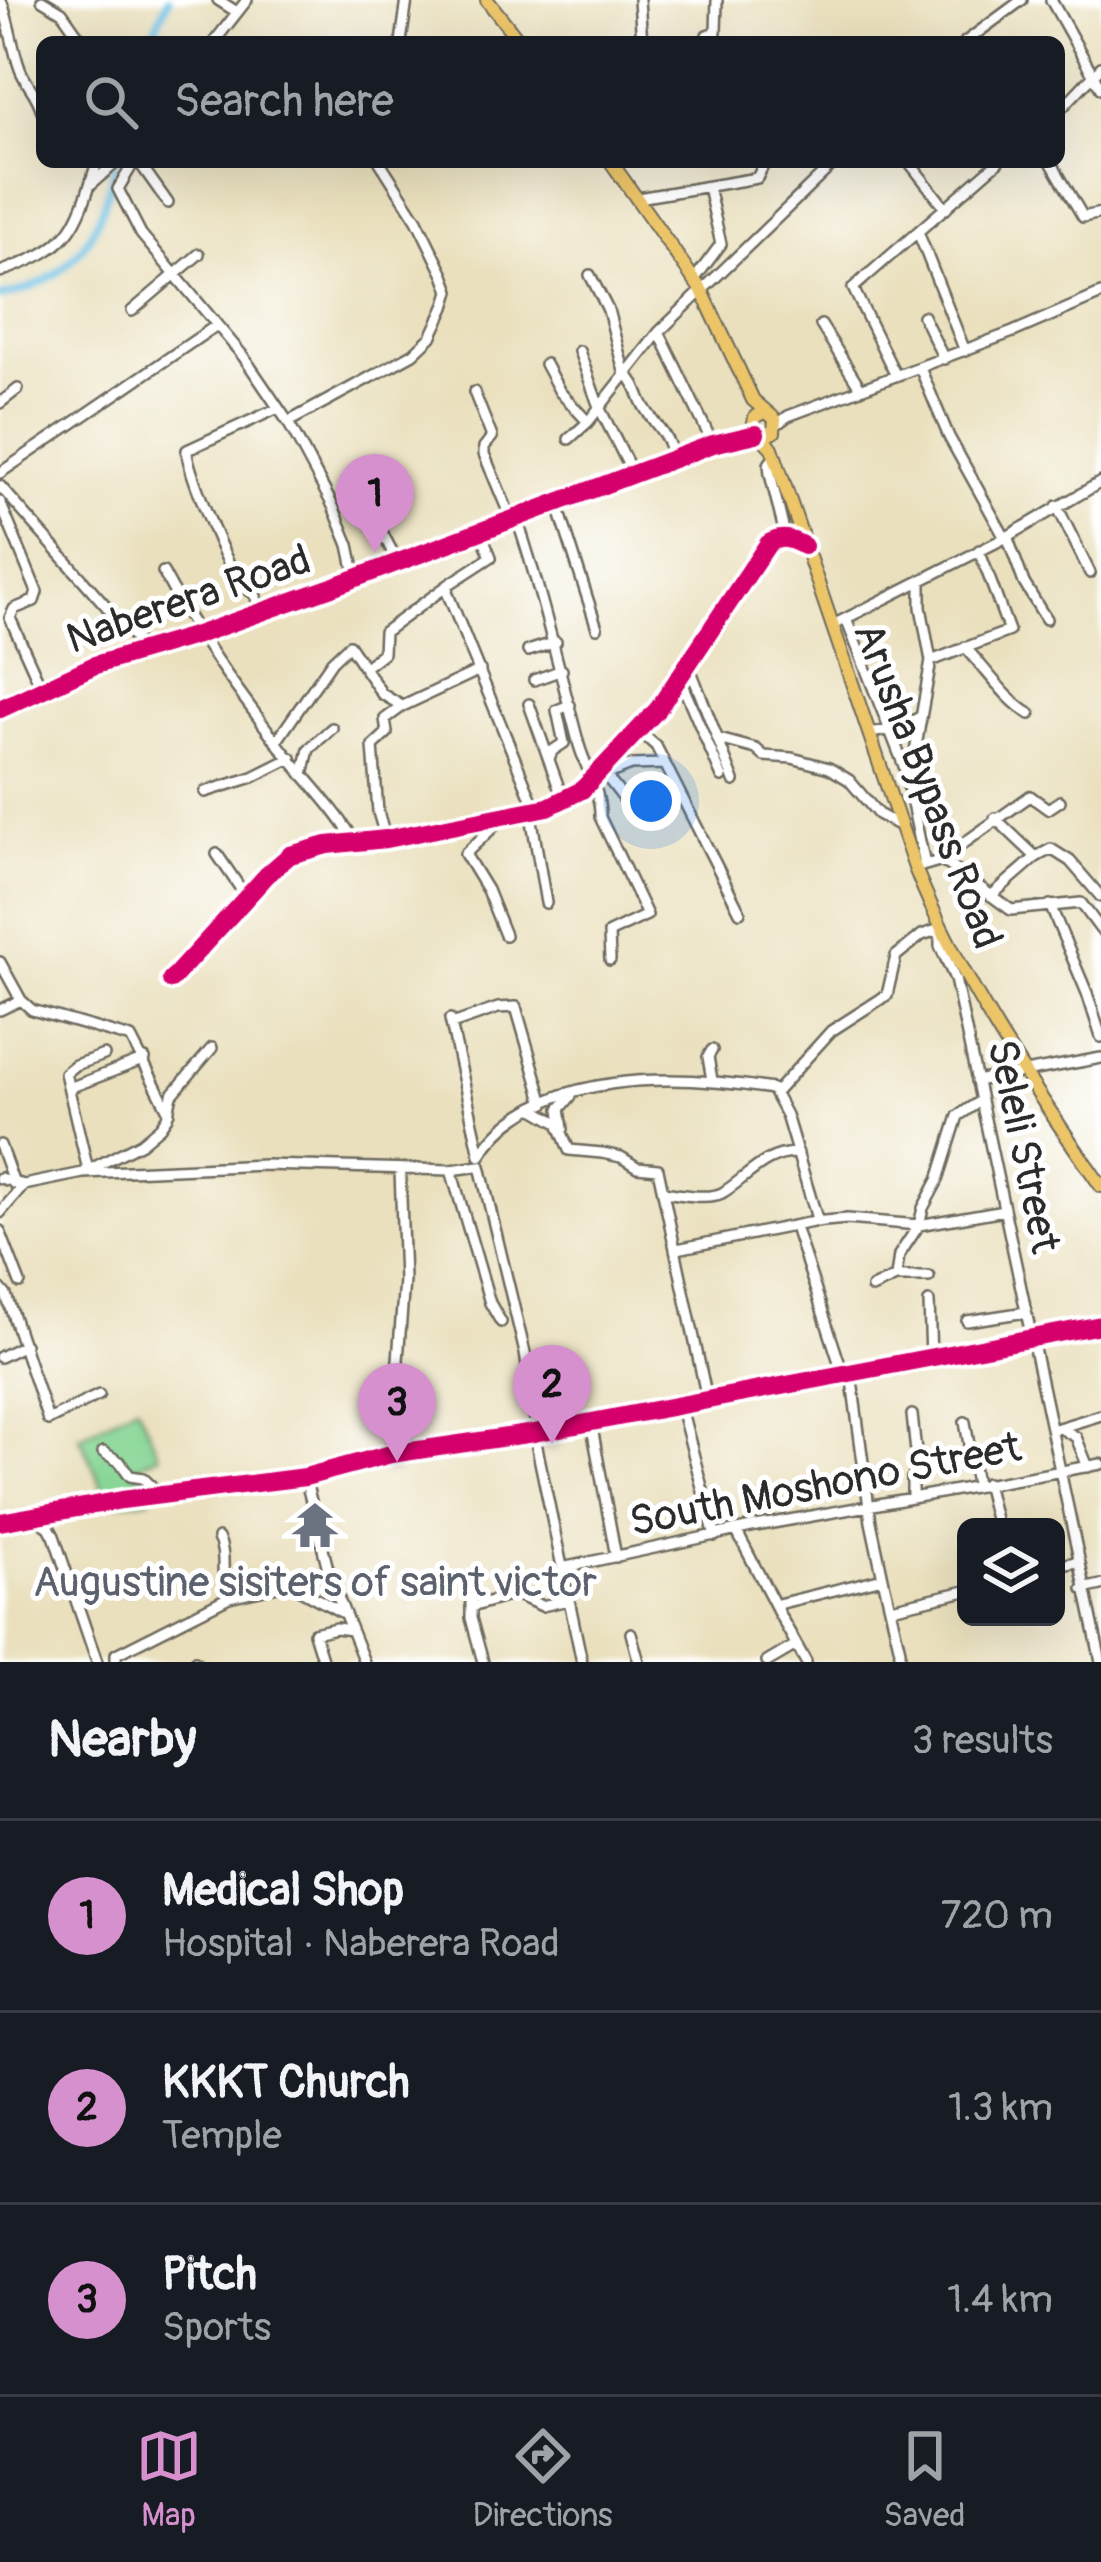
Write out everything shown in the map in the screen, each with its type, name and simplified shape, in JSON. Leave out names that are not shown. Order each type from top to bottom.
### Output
[{"type":"main road","points":[[487,0],[515,36]]},
{"type":"main road","name":"Arusha Bypass Road","points":[[615,168],[698,285],[768,429],[804,546],[839,622],[870,734],[940,929],[1024,1072],[1101,1186]]},
{"type":"street","points":[[41,0],[62,12],[79,36]]},
{"type":"street","points":[[218,0],[236,13]]},
{"type":"street","points":[[219,36],[248,0]]},
{"type":"street","points":[[402,36],[406,0]]},
{"type":"street","points":[[639,0],[642,36]]},
{"type":"street","points":[[707,36],[716,32],[717,0]]},
{"type":"street","points":[[973,36],[1022,0]]},
{"type":"street","points":[[1051,0],[1098,72],[1101,89]]},
{"type":"street","points":[[4,2],[21,74],[36,92]]},
{"type":"street","points":[[1065,105],[1098,72]]},
{"type":"street","points":[[0,272],[40,257],[64,238],[79,218],[95,168]]},
{"type":"street","points":[[90,185],[110,168]]},
{"type":"street","points":[[132,168],[118,189],[119,196],[141,234],[254,371],[288,422],[333,506],[349,544],[356,578]]},
{"type":"street","points":[[141,168],[168,202]]},
{"type":"street","points":[[288,422],[413,354],[430,337],[446,307],[450,291],[444,274],[384,168]]},
{"type":"street","points":[[638,198],[760,177],[763,168]]},
{"type":"street","points":[[568,439],[698,285],[828,168]]},
{"type":"street","points":[[914,168],[946,209]]},
{"type":"street","points":[[896,376],[853,288],[991,168]]},
{"type":"street","points":[[1055,168],[1084,217],[1101,213]]},
{"type":"street","points":[[698,285],[722,244],[708,187]]},
{"type":"street","points":[[918,232],[965,350]]},
{"type":"street","points":[[132,311],[199,254]]},
{"type":"street","points":[[590,275],[608,310],[626,374],[667,436],[672,460]]},
{"type":"street","name":"Naberera Road","points":[[0,709],[95,665],[257,614],[713,444],[768,429],[1101,294]]},
{"type":"street","points":[[922,316],[944,358]]},
{"type":"street","points":[[0,473],[217,325]]},
{"type":"street","points":[[821,325],[861,389]]},
{"type":"street","points":[[659,332],[713,444]]},
{"type":"street","points":[[578,351],[598,407],[633,474]]},
{"type":"street","points":[[545,364],[560,392],[587,422]]},
{"type":"street","points":[[920,368],[953,445],[1046,620]]},
{"type":"street","points":[[0,403],[18,388]]},
{"type":"street","points":[[474,392],[492,437],[484,454],[514,520],[556,642],[600,801],[600,817],[647,915],[609,933],[610,960]]},
{"type":"street","points":[[257,614],[255,596],[240,582],[185,456],[187,450],[276,409]]},
{"type":"street","points":[[768,429],[770,474],[788,538]]},
{"type":"street","points":[[1060,801],[1048,809],[1031,796],[939,861],[920,866],[904,766],[839,622],[1101,482]]},
{"type":"street","points":[[0,486],[145,650]]},
{"type":"street","points":[[0,502],[37,592],[34,602],[14,610],[10,618],[42,689]]},
{"type":"street","points":[[557,503],[597,628]]},
{"type":"street","points":[[1057,506],[1090,573]]},
{"type":"street","points":[[788,538],[796,520]]},
{"type":"street","points":[[382,532],[398,562]]},
{"type":"street","points":[[365,667],[383,653],[385,632],[491,557],[482,532]]},
{"type":"street","points":[[171,980],[290,855],[564,802],[604,773],[680,677],[766,547],[788,538],[804,546]]},
{"type":"street","points":[[931,661],[1009,630],[980,550]]},
{"type":"street","points":[[163,572],[197,635],[276,742],[330,802],[354,840]]},
{"type":"street","points":[[904,766],[915,752],[931,661],[921,580]]},
{"type":"street","points":[[447,586],[532,809],[546,903]]},
{"type":"street","points":[[528,651],[556,642]]},
{"type":"street","points":[[276,742],[345,647],[352,646],[382,694],[403,706]]},
{"type":"street","points":[[964,647],[993,674],[1012,703],[1030,714]]},
{"type":"street","points":[[680,677],[728,779],[719,739],[688,663]]},
{"type":"street","points":[[386,839],[378,812],[374,743],[387,733],[386,718],[480,670]]},
{"type":"street","points":[[534,680],[562,670]]},
{"type":"street","points":[[529,704],[564,802]]},
{"type":"street","points":[[549,759],[564,743],[556,710],[570,705]]},
{"type":"street","points":[[870,734],[920,717]]},
{"type":"street","points":[[303,775],[309,749],[332,728]]},
{"type":"street","points":[[638,730],[652,741],[740,912]]},
{"type":"street","points":[[719,739],[763,755],[829,768],[849,780],[872,809],[902,827]]},
{"type":"street","points":[[205,792],[253,777],[291,758]]},
{"type":"street","points":[[604,773],[631,764],[664,764]]},
{"type":"street","points":[[604,773],[637,814],[660,807]]},
{"type":"street","points":[[506,934],[465,854],[511,812]]},
{"type":"street","points":[[995,818],[1036,856]]},
{"type":"street","points":[[991,896],[1036,856],[1053,849],[1101,897]]},
{"type":"street","points":[[217,854],[247,898]]},
{"type":"street","points":[[939,861],[1012,910],[1083,904],[1101,930]]},
{"type":"street","points":[[1050,905],[1101,1037]]},
{"type":"street","points":[[776,1092],[831,1031],[887,995],[898,954],[922,935],[940,929]]},
{"type":"street","name":"Seleli Street","points":[[940,929],[939,944],[955,979],[1031,1338],[1056,1429],[1058,1471],[1101,1662]]},
{"type":"street","points":[[0,962],[21,1000],[39,1012],[127,1035],[145,1060],[169,1112]]},
{"type":"street","points":[[0,1010],[21,1000]]},
{"type":"street","points":[[582,1662],[535,1433],[525,1353],[450,1021],[516,1007],[539,1106],[557,1123],[571,1151],[621,1157],[641,1168],[656,1167],[706,1399]]},
{"type":"street","points":[[86,1172],[160,1127],[172,1095],[212,1048]]},
{"type":"street","points":[[712,1050],[708,1059],[712,1080]]},
{"type":"street","points":[[86,1172],[65,1075],[104,1055]]},
{"type":"street","points":[[976,1081],[1101,1058]]},
{"type":"street","points":[[69,1088],[145,1060]]},
{"type":"street","points":[[0,1178],[19,1184],[86,1172],[266,1165],[451,1170],[480,1161],[492,1138],[539,1106],[602,1085],[650,1078],[712,1080],[776,1092]]},
{"type":"street","points":[[776,1092],[818,1222]]},
{"type":"street","points":[[563,1134],[560,1108],[572,1094]]},
{"type":"street","points":[[896,1277],[899,1255],[919,1225],[958,1116],[980,1101]]},
{"type":"street","points":[[0,1145],[19,1184]]},
{"type":"street","points":[[664,1192],[718,1194],[758,1165],[798,1153]]},
{"type":"street","points":[[391,1454],[404,1280],[400,1169]]},
{"type":"street","points":[[451,1170],[493,1311],[501,1322]]},
{"type":"street","points":[[0,1213],[19,1184]]},
{"type":"street","points":[[677,1250],[818,1222],[847,1219],[919,1225],[1004,1210]]},
{"type":"street","points":[[796,1227],[847,1373],[899,1662]]},
{"type":"street","points":[[0,1232],[20,1283]]},
{"type":"street","points":[[872,1288],[896,1277],[928,1277]]},
{"type":"street","points":[[493,1311],[508,1285]]},
{"type":"street","points":[[0,1288],[50,1420],[99,1395]]},
{"type":"street","points":[[929,1302],[931,1358]]},
{"type":"street","points":[[967,1321],[1026,1312]]},
{"type":"street","points":[[0,1522],[305,1477],[391,1454],[535,1433],[1101,1325]]},
{"type":"street","points":[[0,1357],[24,1345]]},
{"type":"street","points":[[11,1351],[30,1369]]},
{"type":"street","points":[[680,1404],[715,1536]]},
{"type":"street","points":[[1056,1429],[1101,1414]]},
{"type":"street","points":[[912,1415],[918,1471],[912,1478],[912,1497]]},
{"type":"street","points":[[591,1422],[616,1557]]},
{"type":"street","points":[[965,1422],[994,1518]]},
{"type":"street","points":[[1056,1429],[1076,1437],[1088,1467]]},
{"type":"street","points":[[104,1452],[163,1497]]},
{"type":"street","name":"South Moshono Street","points":[[562,1568],[869,1504],[1101,1464]]},
{"type":"street","points":[[305,1477],[329,1577],[364,1662]]},
{"type":"street","points":[[32,1516],[54,1536],[97,1662]]},
{"type":"street","points":[[736,1530],[806,1662]]},
{"type":"street","points":[[218,1538],[224,1549],[221,1580],[229,1597]]},
{"type":"street","points":[[1065,1564],[1077,1562]]},
{"type":"street","points":[[776,1606],[883,1578]]},
{"type":"street","points":[[116,1662],[116,1654],[229,1597],[288,1585],[345,1614]]},
{"type":"street","points":[[1083,1589],[1101,1585]]},
{"type":"street","points":[[471,1593],[483,1662]]},
{"type":"street","points":[[891,1609],[957,1593]]},
{"type":"street","points":[[471,1606],[515,1594],[542,1606],[568,1600]]},
{"type":"street","points":[[323,1662],[313,1634],[351,1630]]},
{"type":"street","points":[[631,1633],[639,1662]]},
{"type":"street","points":[[767,1662],[796,1645]]},
{"type":"green space","points":[[137,1405],[159,1455],[135,1472],[142,1475],[150,1499],[110,1504],[80,1437]]},
{"type":"waterway","points":[[152,36],[168,0]]},
{"type":"waterway","points":[[0,297],[48,279],[80,250],[101,212],[114,168]]},
{"type":"cycle path","points":[[0,709],[95,665],[197,635],[713,444],[756,434]]},
{"type":"cycle path","points":[[171,980],[290,855],[548,807],[582,790],[658,709],[768,544],[786,539],[804,546]]},
{"type":"cycle path","points":[[0,1522],[122,1500],[305,1477],[391,1454],[534,1433],[1101,1325]]},
{"type":"place","name":"Medical Shop","points":[[375,553]]},
{"type":"place","name":"KKKT Church","points":[[552,1444]]},
{"type":"place","name":"Pitch","points":[[397,1462]]},
{"type":"place","name":"Augustine sisiters of saint victor","points":[[315,1525]]}]
